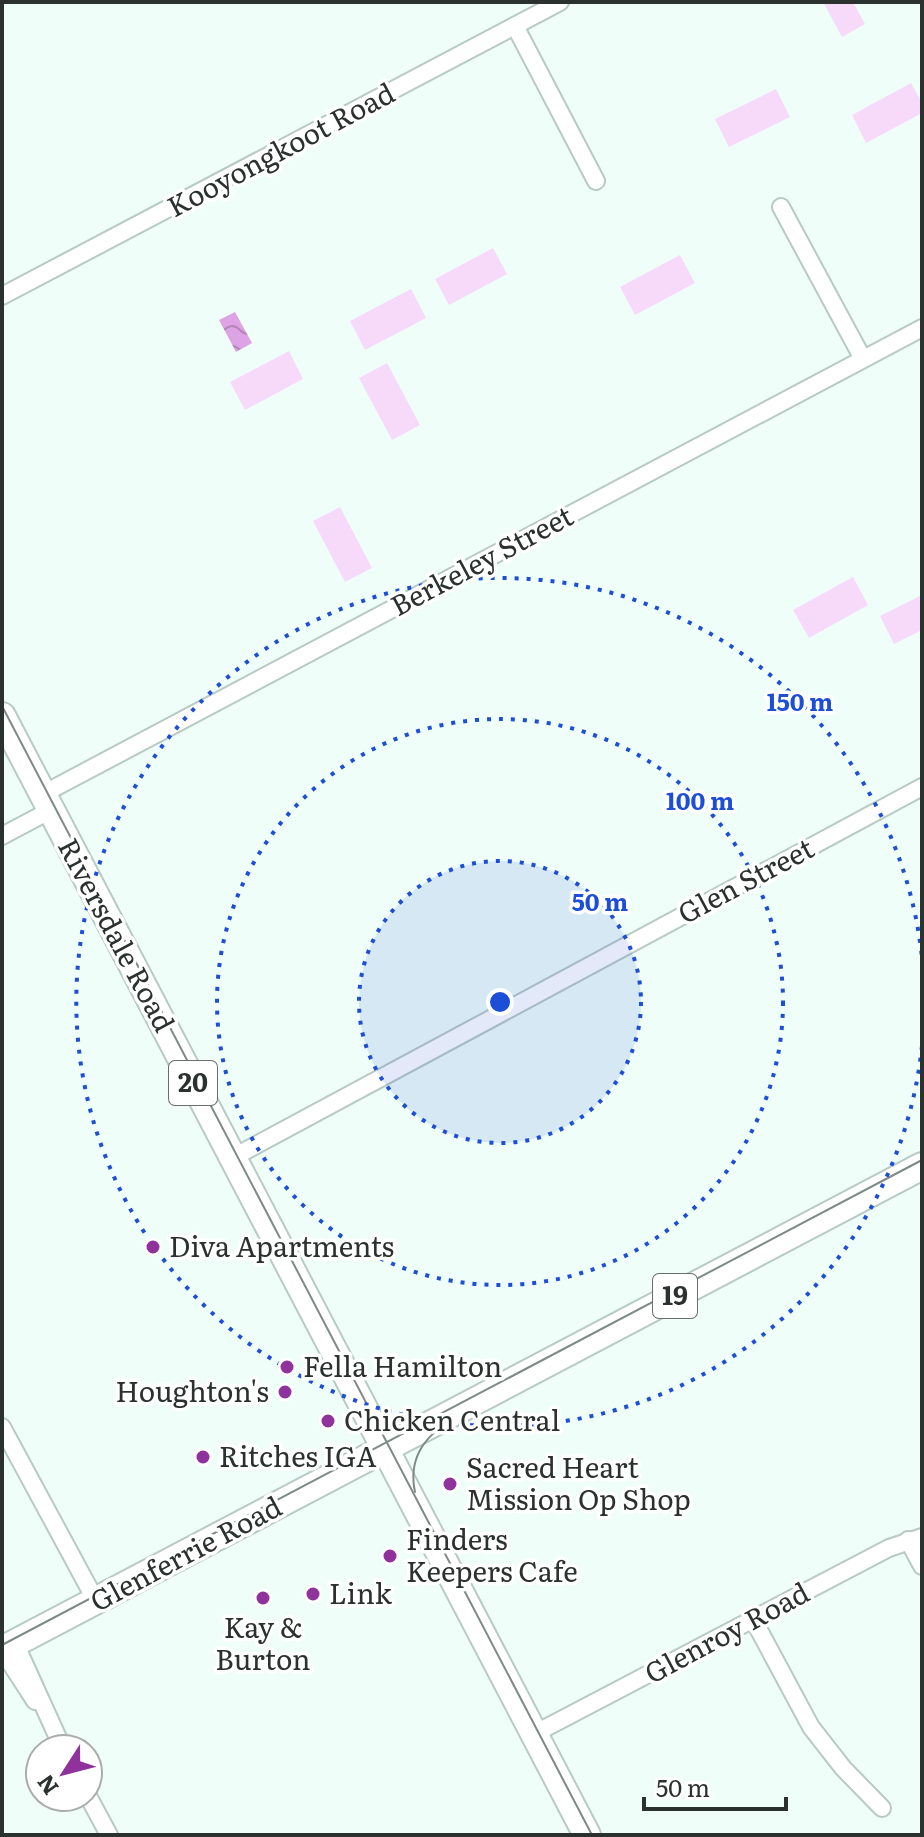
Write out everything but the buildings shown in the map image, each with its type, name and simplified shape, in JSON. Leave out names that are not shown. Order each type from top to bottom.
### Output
[{"type":"main road","name":"Riversdale Road","points":[[2,716],[587,1835]]},
{"type":"main road","name":"Glenferrie Road","points":[[6,1648],[922,1166]]},
{"type":"street","name":"Kooyongkoot Road","points":[[2,296],[560,2]]},
{"type":"street","points":[[515,26],[596,181]]},
{"type":"street","points":[[781,207],[863,359]]},
{"type":"street","name":"Berkeley Street","points":[[2,836],[47,802],[922,328]]},
{"type":"street","name":"Glen Street","points":[[232,1158],[922,787]]},
{"type":"street","points":[[2,1427],[96,1601]]},
{"type":"street","points":[[915,1538],[922,1566]]},
{"type":"street","name":"Glenroy Road","points":[[534,1734],[915,1538]]},
{"type":"street","points":[[753,1619],[811,1727],[843,1768],[882,1808]]},
{"type":"street","points":[[6,1648],[55,1733]]},
{"type":"street","points":[[97,1813],[109,1835]]},
{"type":"shaded area","points":[[823,2],[853,2],[865,24],[842,37]]},
{"type":"shaded area","points":[[911,83],[922,103],[922,113],[866,143],[852,115]]},
{"type":"shaded area","points":[[776,89],[790,117],[729,147],[715,119]]},
{"type":"shaded area","points":[[493,248],[507,274],[449,305],[435,279]]},
{"type":"shaded area","points":[[680,255],[695,283],[635,315],[620,287]]},
{"type":"shaded area","points":[[411,289],[426,318],[365,350],[350,321]]},
{"type":"shaded area","points":[[289,351],[303,379],[245,410],[230,382]]},
{"type":"shaded area","points":[[387,363],[420,425],[392,440],[359,378]]},
{"type":"shaded area","points":[[340,507],[372,568],[345,582],[313,521]]},
{"type":"shaded area","points":[[853,577],[868,605],[809,638],[793,610]]},
{"type":"shaded area","points":[[922,595],[922,630],[894,644],[880,616]]},
{"type":"water","points":[[235,312],[252,343],[236,352],[219,320]]},
{"type":"tram line","points":[[2,706],[592,1835]]},
{"type":"tram line","points":[[2,1645],[922,1160]]},
{"type":"tram line","points":[[415,1492],[414,1469],[420,1450],[433,1433],[452,1420]]},
{"type":"place","name":"Diva Apartments","points":[[153,1247]]},
{"type":"place","name":"Fella Hamilton","points":[[287,1367]]},
{"type":"place","name":"Houghton's","points":[[285,1392]]},
{"type":"place","name":"Chicken Central","points":[[328,1421]]},
{"type":"place","name":"Ritches IGA","points":[[203,1457]]},
{"type":"place","name":"Sacred Heart Mission Op Shop","points":[[450,1484]]},
{"type":"place","name":"Finders Keepers Cafe","points":[[390,1556]]},
{"type":"place","name":"Link","points":[[313,1594]]},
{"type":"place","name":"Kay & Burton","points":[[263,1598]]}]
